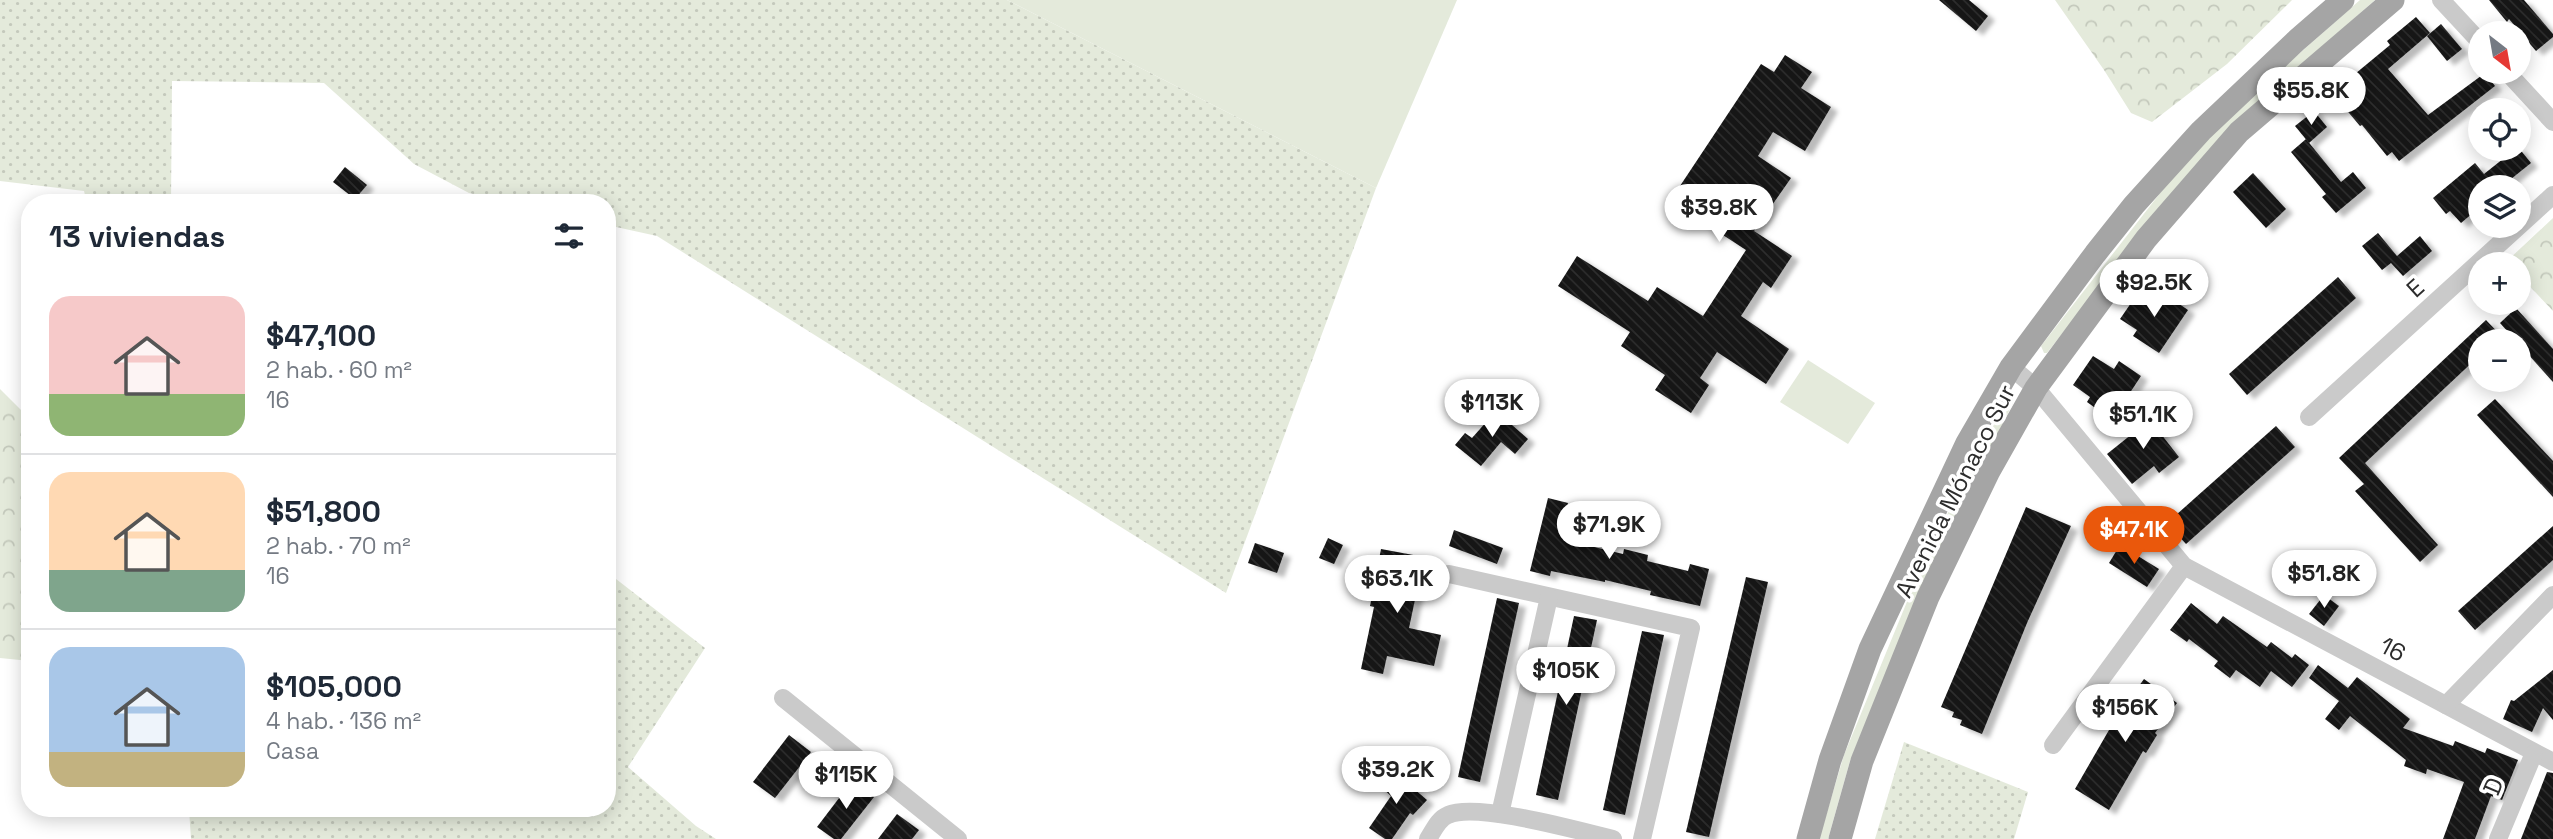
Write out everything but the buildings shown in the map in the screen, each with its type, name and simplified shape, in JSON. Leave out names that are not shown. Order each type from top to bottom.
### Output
[{"type":"main road","name":"Avenida Mónaco Sur","points":[[1808,839],[1830,760],[1870,649],[1968,443],[2011,367],[2102,244],[2201,131],[2343,0]]},
{"type":"main road","name":"Avenida Mónaco Sur","points":[[1840,839],[1862,761],[1928,597],[1989,471],[2036,388],[2146,239],[2239,132],[2393,0]]},
{"type":"street","points":[[2441,0],[2468,29]]},
{"type":"street","points":[[2518,84],[2553,122]]},
{"type":"street","name":"E","points":[[2309,417],[2553,195]]},
{"type":"street","name":"16","points":[[2011,367],[2036,388],[2184,566],[2553,762]]},
{"type":"street","points":[[2053,745],[2184,566]]},
{"type":"street","points":[[1449,573],[1691,628],[1642,839]]},
{"type":"street","points":[[2446,705],[2553,595]]},
{"type":"street","points":[[1500,814],[1549,597]]},
{"type":"street","points":[[783,698],[958,839]]},
{"type":"street","name":"D","points":[[2498,839],[2534,753]]},
{"type":"street","points":[[1428,839],[1440,820],[1464,810],[1483,810],[1613,839]]},
{"type":"green space","points":[[0,0],[1007,0],[1376,188],[1226,593],[657,236],[616,227],[616,194],[469,193],[414,164],[324,83],[172,81],[171,194],[85,194],[84,191],[0,181]]},
{"type":"green space","points":[[1007,0],[1457,0],[1376,188]]},
{"type":"green space","points":[[2055,0],[2292,0],[2227,64],[2152,122],[2131,113]]},
{"type":"green space","points":[[2360,0],[2375,0],[2230,128],[2178,185],[2047,353],[2044,353],[2041,346],[2168,183],[2225,119]]},
{"type":"green space","points":[[2553,218],[2553,311],[2531,288],[2531,252],[2517,252]]},
{"type":"green space","points":[[1808,360],[1875,403],[1848,444],[1780,402]]},
{"type":"green space","points":[[0,389],[21,410],[21,660],[0,658]]},
{"type":"green space","points":[[2007,400],[2013,403],[1917,596],[1850,761],[1828,839],[1819,839],[1844,755],[1911,592],[1955,498]]},
{"type":"green space","points":[[616,579],[705,648],[628,767],[696,826],[716,839],[191,839],[190,817],[616,817]]},
{"type":"green space","points":[[1904,742],[2028,792],[2014,839],[1875,839]]}]
